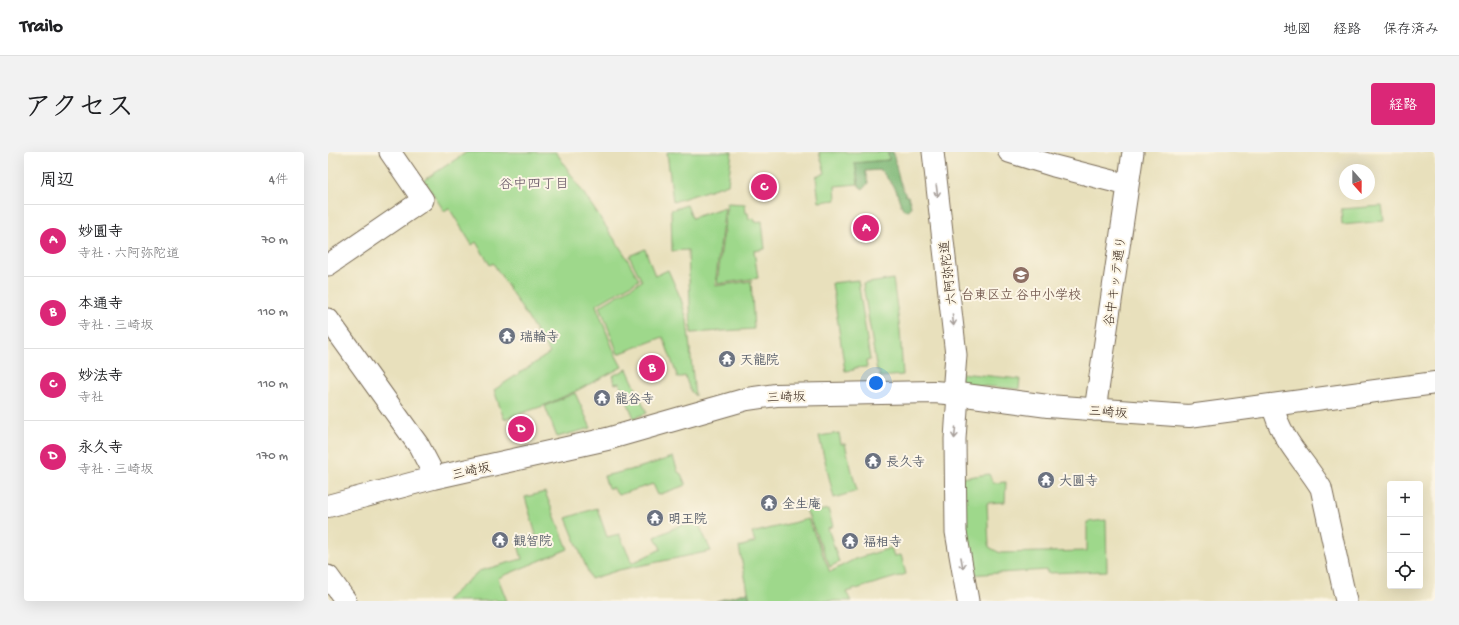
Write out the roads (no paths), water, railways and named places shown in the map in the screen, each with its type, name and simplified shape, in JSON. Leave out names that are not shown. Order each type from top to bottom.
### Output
[{"type":"main road","name":"三崎坂","points":[[328,506],[433,478],[607,439],[747,399],[776,396],[934,392],[1048,406],[1189,416],[1435,383]]},
{"type":"street","points":[[328,265],[423,200],[390,152]]},
{"type":"street","name":"六阿弥陀道","points":[[933,152],[956,355],[956,532],[968,601]]},
{"type":"street","points":[[1009,152],[1128,186]]},
{"type":"street","name":"谷中キッテ通り","points":[[1095,410],[1133,152]]},
{"type":"street","points":[[328,319],[419,446],[430,467],[433,478]]},
{"type":"street","points":[[1264,407],[1275,414],[1283,435],[1313,474],[1321,488],[1346,601]]},
{"type":"street","points":[[328,576],[346,601]]},
{"type":"place","name":"妙法寺","points":[[764,187]]},
{"type":"place","name":"妙圓寺","points":[[866,228]]},
{"type":"place","name":"台東区立 谷中小学校","points":[[1021,275]]},
{"type":"place","name":"瑞輪寺","points":[[507,336]]},
{"type":"place","name":"天龍院","points":[[727,359]]},
{"type":"place","name":"本通寺","points":[[652,368]]},
{"type":"place","name":"龍谷寺","points":[[602,398]]},
{"type":"place","name":"永久寺","points":[[521,429]]},
{"type":"place","name":"長久寺","points":[[873,461]]},
{"type":"place","name":"大圓寺","points":[[1046,480]]},
{"type":"place","name":"全生庵","points":[[769,503]]},
{"type":"place","name":"明王院","points":[[655,518]]},
{"type":"place","name":"観智院","points":[[500,540]]},
{"type":"place","name":"福相寺","points":[[850,541]]},
{"type":"district","name":"谷中四丁目","points":[[534,183]]}]
